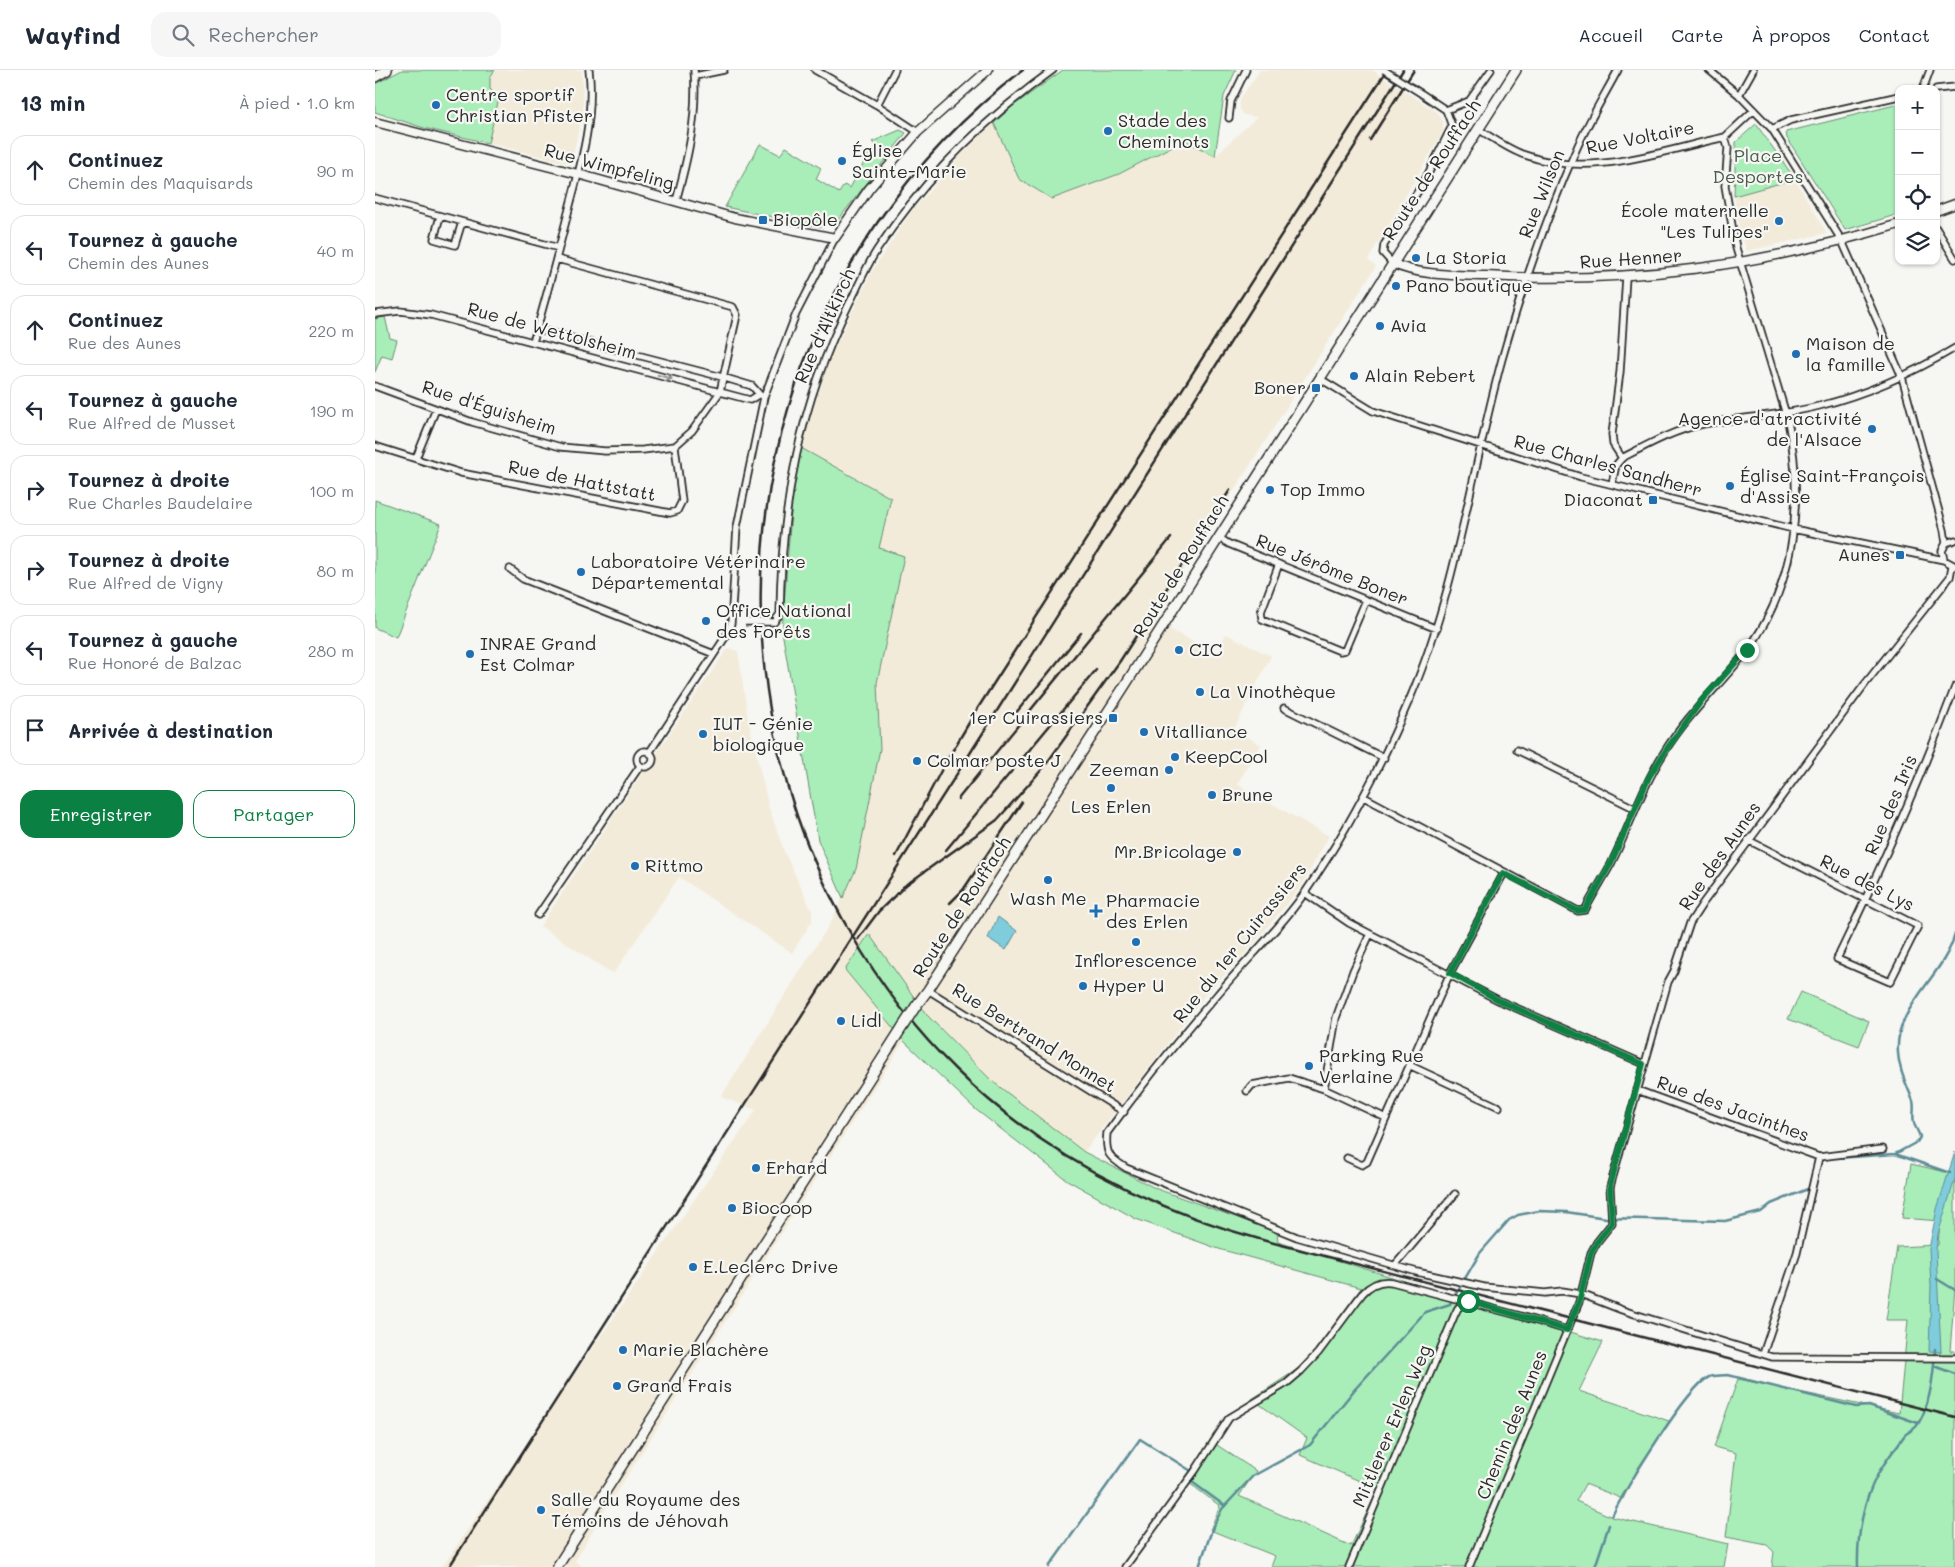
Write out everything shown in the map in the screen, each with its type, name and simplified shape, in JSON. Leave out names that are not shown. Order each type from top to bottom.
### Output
[{"type":"main road","points":[[375,77],[387,70]]},
{"type":"main road","name":"Route de Rouffach","points":[[557,1567],[903,1026],[1142,659],[1515,70]]},
{"type":"street","points":[[533,342],[557,259],[590,116],[589,70]]},
{"type":"street","points":[[677,201],[688,162],[694,121],[695,73],[724,70]]},
{"type":"street","points":[[815,70],[877,105],[918,132]]},
{"type":"street","points":[[877,105],[895,70]]},
{"type":"street","points":[[649,753],[729,633],[737,527],[761,396],[796,314],[835,238],[869,190],[918,132],[988,70]]},
{"type":"street","name":"Rue d'Altkirch","points":[[731,624],[774,622],[781,614],[782,543],[795,455],[809,400],[836,331],[879,248],[924,189],[985,123],[1015,97],[1053,70]]},
{"type":"street","points":[[1229,118],[1231,101],[1246,70]]},
{"type":"street","points":[[1383,70],[1446,110]]},
{"type":"street","name":"Route de Rouffach","points":[[1392,263],[1383,253],[1384,245],[1425,180],[1448,135],[1451,120],[1446,110],[1469,102],[1491,70]]},
{"type":"street","name":"Rue Wilson","points":[[1481,446],[1502,360],[1526,278],[1576,149],[1619,70]]},
{"type":"street","points":[[1709,70],[1739,95],[1772,129],[1842,241],[1902,377],[1944,530],[1946,543],[1942,551],[1944,560]]},
{"type":"street","points":[[1739,95],[1753,70]]},
{"type":"street","points":[[1924,85],[1929,70]]},
{"type":"street","points":[[1940,89],[1955,87]]},
{"type":"street","points":[[1772,129],[1791,120],[1895,97]]},
{"type":"street","points":[[1364,797],[1503,873],[1578,911],[1585,910],[1611,863],[1649,777],[1676,734],[1702,700],[1747,650],[1767,619],[1789,561],[1797,487],[1794,449],[1786,413],[1740,262],[1725,186],[1728,148],[1725,137],[1754,110]]},
{"type":"street","name":"Rue Wimpfeling","points":[[375,122],[578,174],[735,218],[835,238]]},
{"type":"street","name":"Rue Voltaire","points":[[1478,130],[1524,155],[1571,165],[1587,166],[1630,159],[1725,137]]},
{"type":"street","points":[[375,198],[559,248]]},
{"type":"street","points":[[1940,210],[1955,204]]},
{"type":"street","points":[[440,216],[434,239],[455,245],[462,222]]},
{"type":"street","name":"Rue Henner","points":[[1392,263],[1401,268],[1455,275],[1526,278],[1626,277],[1697,270],[1740,262],[1842,241],[1895,225]]},
{"type":"street","points":[[1940,235],[1955,259]]},
{"type":"street","points":[[557,259],[733,307],[737,315],[719,392],[692,431],[675,446]]},
{"type":"street","points":[[1622,458],[1613,444],[1612,434],[1620,372],[1626,277]]},
{"type":"street","name":"Rue de Wettolsheim","points":[[375,314],[400,310],[431,315],[750,400],[761,396],[752,386],[722,377],[537,329]]},
{"type":"street","points":[[1612,484],[1616,465],[1622,458],[1655,442],[1702,424],[1786,413],[1850,397],[1902,377],[1955,348]]},
{"type":"street","name":"Rue Charles Sandherr","points":[[1319,378],[1373,411],[1481,446],[1612,484],[1793,529],[1930,556],[1944,560],[1954,566]]},
{"type":"street","name":"Rue d'Éguisheim","points":[[375,386],[480,425],[561,447],[605,451],[643,450],[675,446]]},
{"type":"street","points":[[416,458],[436,409]]},
{"type":"street","name":"Rue de Hattstatt","points":[[375,446],[461,473],[670,513],[677,511],[682,501],[675,446]]},
{"type":"street","name":"Rue du 1er Cuirassiers","points":[[1481,446],[1462,537],[1437,629],[1412,694],[1384,758],[1364,797],[1305,893],[1176,1044],[1107,1133],[1106,1147],[1111,1158],[1126,1168],[1297,1237],[1463,1283],[1536,1292],[1581,1294],[1622,1310],[1771,1357],[1909,1360],[1928,1357],[1955,1358]]},
{"type":"street","points":[[1944,530],[1954,539],[1946,543]]},
{"type":"street","name":"Rue Jérôme Boner","points":[[1218,537],[1229,544],[1437,629]]},
{"type":"street","points":[[1930,556],[1942,551]]},
{"type":"street","points":[[1279,564],[1261,612],[1262,619],[1340,651],[1345,650],[1366,600]]},
{"type":"street","name":"Rue des Aunes","points":[[1581,1294],[1591,1253],[1612,1223],[1610,1186],[1643,1064],[1668,982],[1674,971],[1690,923],[1748,840],[1865,684],[1950,577],[1954,566]]},
{"type":"street","points":[[510,569],[523,580],[714,654]]},
{"type":"street","name":"Rue des Iris","points":[[1837,959],[1913,793],[1955,687]]},
{"type":"street","points":[[1284,708],[1384,758]]},
{"type":"street","points":[[1517,750],[1634,808]]},
{"type":"street","points":[[640,766],[637,756],[643,752],[649,753]]},
{"type":"street","points":[[640,766],[643,767],[651,764],[652,757],[649,753]]},
{"type":"street","points":[[538,915],[640,766]]},
{"type":"street","name":"Rue des Lys","points":[[1748,840],[1918,926],[1890,982],[1837,959]]},
{"type":"street","points":[[1347,1158],[1362,1165],[1367,1162],[1411,1066],[1450,973],[1503,873]]},
{"type":"street","points":[[1305,893],[1349,923],[1450,973],[1500,1001],[1643,1064]]},
{"type":"street","points":[[1324,1089],[1336,1018],[1353,972],[1370,934]]},
{"type":"street","name":"Rue Bertrand Monnet","points":[[928,990],[1124,1112]]},
{"type":"street","points":[[1411,1066],[1499,1107]]},
{"type":"street","points":[[1247,1091],[1252,1085],[1289,1078],[1324,1089],[1386,1118]]},
{"type":"street","name":"Rue des Jacinthes","points":[[1637,1090],[1819,1157],[1883,1149]]},
{"type":"street","name":"Rue des Jacinthes","points":[[1763,1354],[1797,1252],[1819,1157]]},
{"type":"street","points":[[1396,1264],[1455,1194]]},
{"type":"street","points":[[1125,1567],[1195,1471],[1229,1418],[1287,1383],[1301,1371],[1318,1353],[1367,1289],[1376,1283],[1386,1281],[1468,1301],[1567,1330]]},
{"type":"street","name":"Chemin des Aunes","points":[[1469,1567],[1581,1294]]},
{"type":"street","name":"Mittlerer Erlen Weg","points":[[1349,1567],[1455,1314],[1458,1308],[1468,1301]]},
{"type":"shaded area","points":[[495,70],[582,70],[583,110],[571,164],[488,143],[499,98],[490,89],[490,77]]},
{"type":"shaded area","points":[[1260,70],[1372,70],[1437,112],[1443,121],[1443,132],[1368,260],[1376,266],[1152,620],[1217,654],[1226,634],[1271,656],[1234,729],[1261,745],[1237,784],[1329,836],[1300,888],[1250,948],[1206,994],[1084,1152],[992,1081],[926,1014],[869,935],[845,970],[904,1041],[604,1512],[575,1561],[583,1567],[442,1567],[756,1110],[721,1097],[831,922],[856,869],[880,749],[877,683],[903,557],[879,548],[891,498],[801,448],[829,360],[872,271],[911,212],[963,153],[994,123],[1019,179],[1052,199],[1119,174],[1184,140],[1215,156],[1257,117],[1244,115],[1240,109],[1240,99]]},
{"type":"shaded area","name":"École maternelle \"Les Tulipes\"","points":[[1795,179],[1827,233],[1747,251],[1740,231],[1734,196]]},
{"type":"shaded area","points":[[728,648],[738,651],[748,719],[769,808],[784,851],[812,911],[812,921],[792,953],[679,877],[613,974],[540,926],[643,772],[654,767],[655,755]]},
{"type":"green space","name":"Centre sportif Christian Pfister","points":[[402,70],[495,70],[490,77],[490,89],[499,98],[488,143],[424,128],[375,112],[375,84]]},
{"type":"green space","name":"Stade des Cheminots","points":[[1063,70],[1236,70],[1224,96],[1215,156],[1184,140],[1119,174],[1052,199],[1019,179],[994,123],[1013,106]]},
{"type":"green space","points":[[1895,105],[1895,215],[1845,230],[1787,138],[1786,132]]},
{"type":"green space","name":"Place Desportes","points":[[1756,124],[1795,179],[1734,196],[1736,142]]},
{"type":"green space","points":[[900,130],[906,133],[838,220],[821,227],[725,207],[760,144],[780,155],[786,147],[821,168],[816,179],[839,193],[844,185],[850,188],[869,153],[877,157],[882,150],[872,142]]},
{"type":"green space","points":[[385,317],[390,338],[397,340],[392,358],[382,355],[375,372],[375,319]]},
{"type":"green space","points":[[801,448],[891,498],[879,548],[904,556],[877,683],[880,749],[856,869],[843,898],[818,840],[782,631],[792,499]]},
{"type":"green space","points":[[375,500],[441,524],[396,637],[375,628]]},
{"type":"green space","points":[[869,934],[926,1014],[992,1081],[1084,1152],[1157,1189],[1277,1232],[1278,1242],[1603,1342],[1579,1391],[1669,1421],[1638,1468],[1623,1499],[1585,1484],[1576,1501],[1612,1517],[1728,1544],[1724,1567],[1271,1567],[1275,1556],[1210,1530],[1220,1506],[1189,1483],[1211,1441],[1256,1471],[1239,1496],[1351,1546],[1378,1489],[1300,1455],[1307,1438],[1252,1399],[1304,1365],[1361,1288],[1219,1249],[1136,1219],[1067,1180],[975,1109],[904,1041],[845,970]]},
{"type":"green space","points":[[1801,992],[1869,1021],[1859,1046],[1788,1019]]},
{"type":"green space","points":[[1911,1164],[1955,1174],[1955,1288],[1950,1351],[1955,1351],[1955,1567],[1772,1567],[1774,1552],[1767,1545],[1726,1537],[1736,1453],[1714,1447],[1738,1379],[1899,1413],[1908,1320],[1886,1320],[1897,1247],[1938,1245],[1940,1221],[1902,1218]]},
{"type":"water","points":[[998,917],[1017,931],[1006,950],[988,938]]},
{"type":"water","points":[[1955,1152],[1955,1179],[1938,1234],[1936,1250],[1941,1352],[1929,1351],[1931,1285],[1929,1249],[1937,1209]]},
{"type":"waterway","points":[[1895,1154],[1917,1142],[1920,1137],[1913,1120],[1913,1101],[1900,1066],[1898,1053],[1899,1036],[1911,1006],[1941,964],[1955,934]]},
{"type":"waterway","points":[[1837,1158],[1895,1154],[1950,1173]]},
{"type":"waterway","points":[[1819,1161],[1831,1158]]},
{"type":"waterway","points":[[1199,1567],[1213,1527],[1222,1509],[1253,1476],[1310,1445],[1355,1389],[1425,1312],[1450,1304],[1480,1253],[1509,1220],[1518,1215],[1539,1211],[1566,1212],[1606,1218],[1725,1221],[1761,1212],[1771,1204],[1810,1188]]},
{"type":"waterway","points":[[1937,1279],[1955,1290]]},
{"type":"waterway","points":[[1858,1567],[1860,1531],[1868,1495],[1884,1464],[1904,1436],[1917,1426],[1922,1416],[1931,1388],[1935,1349]]},
{"type":"waterway","points":[[1934,1366],[1955,1374]]},
{"type":"waterway","points":[[1612,1516],[1642,1463],[1672,1419],[1699,1385],[1711,1376],[1728,1375],[1856,1407],[1869,1406],[1918,1423]]},
{"type":"waterway","points":[[1049,1567],[1140,1439],[1196,1474],[1192,1482],[1225,1506]]},
{"type":"waterway","points":[[1595,1567],[1609,1525]]},
{"type":"railway","points":[[1023,70],[943,141],[878,222],[826,311],[789,406],[767,506],[761,609],[771,712],[797,816],[810,851],[842,918],[882,983],[929,1042],[955,1069],[1024,1127],[1099,1175],[1180,1213],[1266,1241],[1955,1417]]},
{"type":"railway","points":[[896,856],[943,767],[976,711],[1387,70]]},
{"type":"railway","points":[[449,1567],[969,755],[1403,70]]},
{"type":"railway","points":[[1370,140],[1414,70]]},
{"type":"railway","points":[[903,887],[997,820],[1044,767],[1120,661],[1230,490]]},
{"type":"railway","points":[[958,799],[1171,538]]},
{"type":"railway","points":[[1015,714],[1081,633]]},
{"type":"railway","points":[[946,850],[1096,670]]},
{"type":"railway","points":[[950,903],[963,890],[1022,802]]},
{"type":"railway","points":[[858,939],[879,911],[908,883]]},
{"type":"place","name":"Centre sportif Christian Pfister","points":[[436,105]]},
{"type":"place","name":"Stade des Cheminots","points":[[1108,131]]},
{"type":"place","name":"Église Sainte-Marie","points":[[842,161]]},
{"type":"place","name":"Biopôle","points":[[763,220]]},
{"type":"place","name":"École maternelle \"Les Tulipes\"","points":[[1779,221]]},
{"type":"place","name":"La Storia","points":[[1416,258]]},
{"type":"place","name":"Pano boutique","points":[[1396,286]]},
{"type":"place","name":"Avia","points":[[1380,326]]},
{"type":"place","name":"Maison de la famille","points":[[1796,354]]},
{"type":"place","name":"Alain Rebert","points":[[1354,376]]},
{"type":"place","name":"Boner","points":[[1316,388]]},
{"type":"place","name":"Agence d'atractivité de l'Alsace","points":[[1872,429]]},
{"type":"place","name":"Église Saint-François d'Assise","points":[[1730,486]]},
{"type":"place","name":"Top Immo","points":[[1270,490]]},
{"type":"place","name":"Diaconat","points":[[1653,500]]},
{"type":"place","name":"Aunes","points":[[1900,555]]},
{"type":"place","name":"Laboratoire Vétérinaire Départemental","points":[[581,572]]},
{"type":"place","name":"Office National des Forêts","points":[[706,621]]},
{"type":"place","name":"CIC","points":[[1179,650]]},
{"type":"place","name":"INRAE Grand Est Colmar","points":[[470,654]]},
{"type":"place","name":"La Vinothèque","points":[[1200,692]]},
{"type":"place","name":"1er Cuirassiers","points":[[1113,718]]},
{"type":"place","name":"Vitalliance","points":[[1144,732]]},
{"type":"place","name":"IUT - Génie biologique","points":[[703,734]]},
{"type":"place","name":"KeepCool","points":[[1175,757]]},
{"type":"place","name":"Colmar poste J","points":[[917,761]]},
{"type":"place","name":"Zeeman","points":[[1169,770]]},
{"type":"place","name":"Les Erlen","points":[[1111,788]]},
{"type":"place","name":"Brune","points":[[1212,795]]},
{"type":"place","name":"Mr.Bricolage","points":[[1237,852]]},
{"type":"place","name":"Rittmo","points":[[635,866]]},
{"type":"place","name":"Wash Me","points":[[1048,880]]},
{"type":"place","name":"Pharmacie des Erlen","points":[[1096,911]]},
{"type":"place","name":"Inflorescence","points":[[1136,942]]},
{"type":"place","name":"Hyper U","points":[[1083,986]]},
{"type":"place","name":"Lidl","points":[[841,1021]]},
{"type":"place","name":"Parking Rue Verlaine","points":[[1309,1066]]},
{"type":"place","name":"Erhard","points":[[756,1168]]},
{"type":"place","name":"Biocoop","points":[[732,1208]]},
{"type":"place","name":"E.Leclerc Drive","points":[[693,1267]]},
{"type":"place","name":"Marie Blachère","points":[[623,1350]]},
{"type":"place","name":"Grand Frais","points":[[617,1386]]},
{"type":"place","name":"Salle du Royaume des Témoins de Jéhovah","points":[[541,1510]]},
{"type":"route","points":[[1468,1301],[1567,1330],[1579,1302],[1591,1253],[1612,1223],[1610,1186],[1643,1064],[1500,1001],[1463,982],[1450,973],[1503,873],[1578,911],[1585,910],[1611,863],[1649,777],[1702,700],[1747,650]]}]
